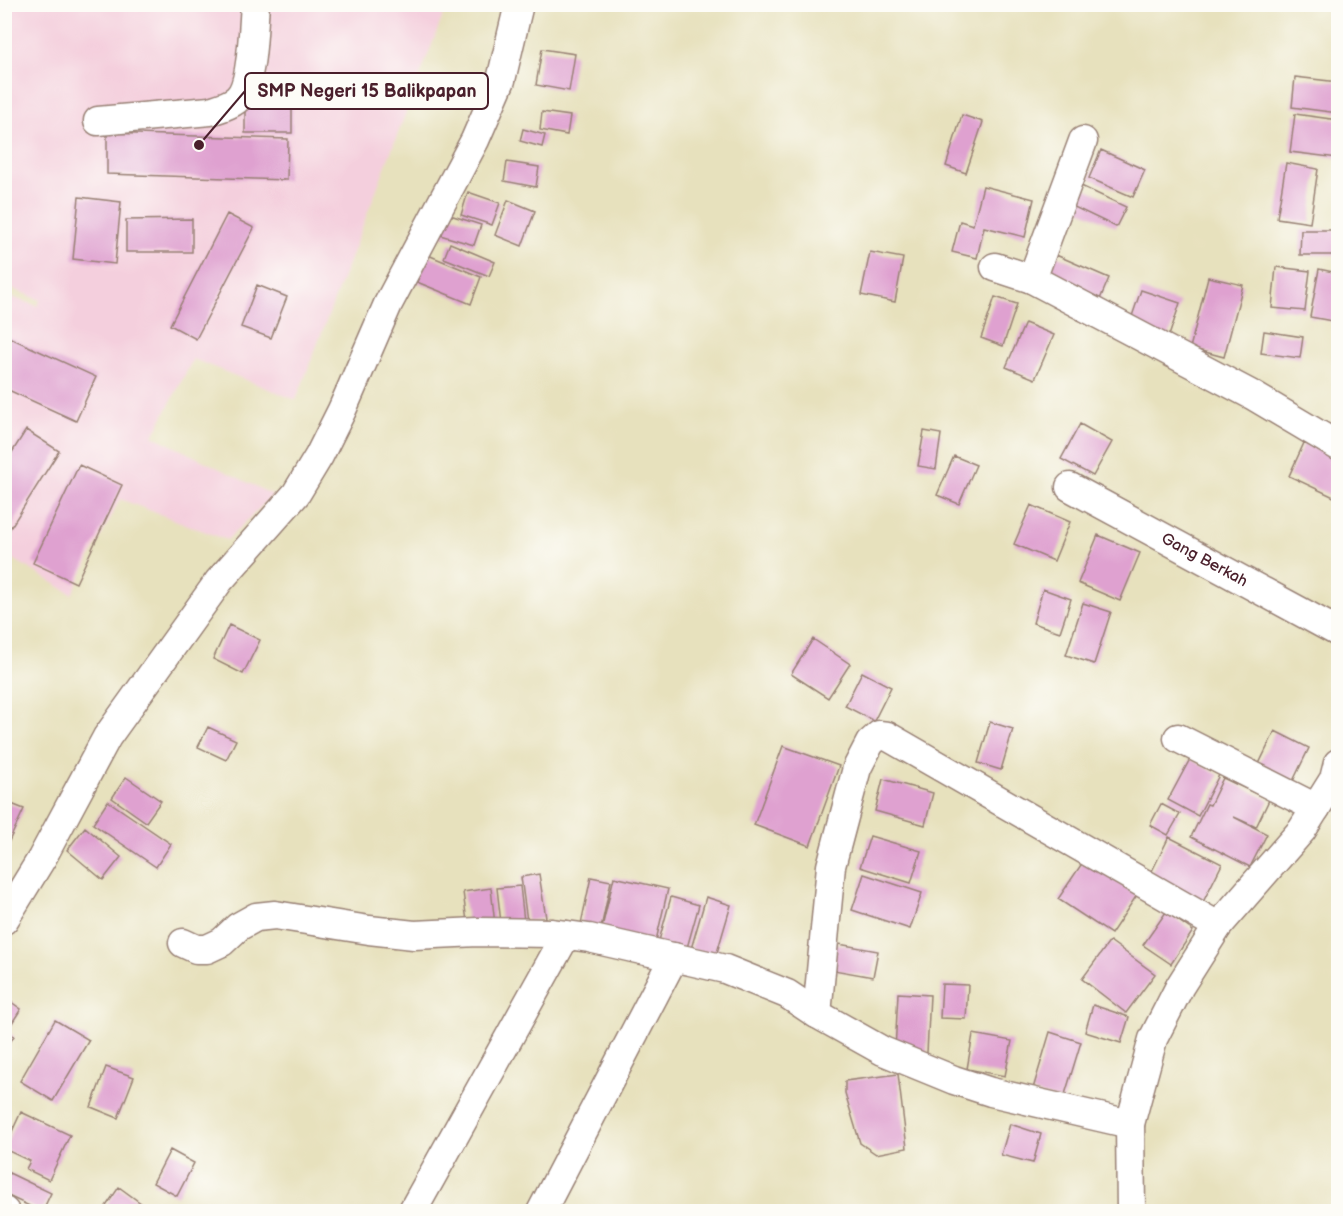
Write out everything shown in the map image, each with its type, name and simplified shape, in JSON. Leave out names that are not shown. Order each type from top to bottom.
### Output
[{"type":"street","points":[[98,121],[210,111],[237,100],[247,80],[255,4]]},
{"type":"street","points":[[4,920],[42,858],[107,737],[219,581],[296,494],[319,456],[342,410],[388,304],[479,130],[501,80],[519,4]]},
{"type":"street","points":[[1032,279],[1083,141]]},
{"type":"street","points":[[995,267],[1032,279],[1252,395],[1338,446]]},
{"type":"street","name":"Gang Berkah","points":[[1070,487],[1338,632]]},
{"type":"street","points":[[817,1014],[831,866],[857,768],[870,743],[879,735],[887,736],[1218,926]]},
{"type":"street","points":[[1178,738],[1316,808]]},
{"type":"street","points":[[1141,1212],[1131,1211],[1130,1124],[1153,1039],[1180,986],[1218,926],[1302,830],[1334,779],[1338,763]]},
{"type":"street","points":[[183,943],[207,950],[256,917],[275,915],[414,935],[478,932],[566,935],[725,969],[787,994],[817,1014],[883,1051],[954,1080],[992,1092],[1130,1124]]},
{"type":"street","points":[[412,1212],[566,935]]},
{"type":"street","points":[[540,1212],[674,957]]},
{"type":"shaded area","points":[[5,5],[447,5],[296,400],[193,359],[153,436],[273,495],[227,540],[120,499],[72,594],[5,554],[5,295],[38,306],[40,300],[5,286]]},
{"type":"building","points":[[542,49],[575,54],[569,91],[536,85]]},
{"type":"building","points":[[1295,77],[1338,82],[1338,113],[1292,107]]},
{"type":"building","points":[[245,104],[292,104],[292,133],[245,133]]},
{"type":"building","points":[[542,112],[570,116],[567,135],[540,130]]},
{"type":"building","points":[[1295,114],[1338,120],[1338,158],[1290,152]]},
{"type":"building","points":[[962,115],[983,122],[966,173],[946,166]]},
{"type":"building","points":[[523,129],[545,135],[542,147],[520,141]]},
{"type":"building","points":[[107,133],[288,139],[287,180],[107,174]]},
{"type":"building","points":[[1101,150],[1145,170],[1133,197],[1089,178]]},
{"type":"building","points":[[507,162],[539,167],[536,187],[504,181]]},
{"type":"building","points":[[1286,163],[1318,169],[1310,223],[1277,218]]},
{"type":"building","points":[[1079,185],[1126,207],[1116,227],[1070,205]]},
{"type":"building","points":[[983,186],[1034,199],[1025,237],[984,227],[977,258],[952,252],[960,221],[973,225]]},
{"type":"building","points":[[468,192],[500,203],[492,225],[461,215]]},
{"type":"building","points":[[79,197],[121,202],[115,264],[73,259]]},
{"type":"building","points":[[508,200],[535,211],[522,246],[495,235]]},
{"type":"building","points":[[227,214],[254,228],[196,339],[170,325]]},
{"type":"building","points":[[447,214],[481,225],[474,245],[440,235]]},
{"type":"building","points":[[192,219],[192,252],[126,252],[126,220]]},
{"type":"building","points":[[1301,230],[1338,230],[1338,255],[1300,255]]},
{"type":"building","points":[[450,243],[495,262],[489,276],[444,258]]},
{"type":"building","points":[[870,252],[903,258],[895,302],[861,295]]},
{"type":"building","points":[[428,255],[481,277],[471,304],[417,282]]},
{"type":"building","points":[[1056,255],[1109,278],[1098,304],[1045,281]]},
{"type":"building","points":[[1276,267],[1310,271],[1305,311],[1272,308]]},
{"type":"building","points":[[1319,269],[1338,273],[1338,322],[1310,317]]},
{"type":"building","points":[[1208,277],[1243,285],[1224,357],[1190,348]]},
{"type":"building","points":[[257,285],[287,297],[271,338],[241,327]]},
{"type":"building","points":[[1141,290],[1180,303],[1168,339],[1129,325]]},
{"type":"building","points":[[995,297],[1017,304],[1003,346],[981,338]]},
{"type":"building","points":[[1025,323],[1054,335],[1035,379],[1006,367]]},
{"type":"building","points":[[1264,331],[1303,337],[1300,358],[1261,353]]},
{"type":"building","points":[[4,335],[96,377],[76,421],[4,388]]},
{"type":"building","points":[[1080,424],[1112,442],[1093,476],[1061,459]]},
{"type":"building","points":[[26,430],[59,451],[4,538],[4,465]]},
{"type":"building","points":[[924,431],[941,434],[936,469],[918,466]]},
{"type":"building","points":[[1304,443],[1338,459],[1338,499],[1289,476]]},
{"type":"building","points":[[954,456],[976,465],[959,504],[937,495]]},
{"type":"building","points":[[79,465],[122,485],[76,583],[33,563]]},
{"type":"building","points":[[1031,505],[1070,522],[1054,561],[1014,544]]},
{"type":"building","points":[[1098,535],[1140,553],[1120,601],[1078,583]]},
{"type":"building","points":[[1043,589],[1071,599],[1060,632],[1033,623]]},
{"type":"building","points":[[1083,603],[1111,612],[1094,664],[1066,655]]},
{"type":"building","points":[[229,625],[260,640],[243,674],[213,659]]},
{"type":"building","points":[[813,639],[850,664],[828,698],[791,674]]},
{"type":"building","points":[[862,672],[891,687],[874,721],[845,706]]},
{"type":"building","points":[[990,722],[1013,729],[1001,770],[978,763]]},
{"type":"building","points":[[208,727],[236,740],[226,760],[198,747]]},
{"type":"building","points":[[1275,731],[1309,748],[1291,785],[1257,768]]},
{"type":"building","points":[[783,746],[839,766],[810,846],[754,825]]},
{"type":"building","points":[[1190,759],[1219,775],[1198,816],[1168,800]]},
{"type":"building","points":[[126,777],[161,801],[146,822],[112,798]]},
{"type":"building","points":[[1223,778],[1269,800],[1256,827],[1234,817],[1267,834],[1250,867],[1191,837]]},
{"type":"building","points":[[883,779],[933,793],[925,825],[875,811]]},
{"type":"building","points":[[4,801],[24,809],[4,852]]},
{"type":"building","points":[[108,801],[171,844],[156,867],[93,824]]},
{"type":"building","points":[[1161,804],[1180,814],[1168,835],[1150,825]]},
{"type":"building","points":[[85,827],[121,857],[103,880],[67,850]]},
{"type":"building","points":[[870,836],[921,851],[911,883],[860,867]]},
{"type":"building","points":[[1169,837],[1222,864],[1201,906],[1148,879]]},
{"type":"building","points":[[1085,859],[1137,895],[1111,934],[1058,899]]},
{"type":"building","points":[[539,874],[546,918],[527,921],[521,877]]},
{"type":"building","points":[[864,874],[922,893],[910,929],[852,910]]},
{"type":"building","points":[[591,877],[611,881],[601,928],[581,924]]},
{"type":"building","points":[[614,877],[668,889],[655,945],[601,932]]},
{"type":"building","points":[[520,886],[524,921],[501,923],[497,888]]},
{"type":"building","points":[[491,888],[495,925],[468,929],[463,892]]},
{"type":"building","points":[[671,897],[699,905],[685,955],[657,948]]},
{"type":"building","points":[[706,897],[731,905],[716,956],[691,949]]},
{"type":"building","points":[[1166,912],[1193,931],[1171,964],[1143,945]]},
{"type":"building","points":[[1110,941],[1155,974],[1126,1013],[1082,979]]},
{"type":"building","points":[[833,943],[878,951],[873,977],[828,969]]},
{"type":"building","points":[[942,984],[968,985],[966,1019],[940,1018]]},
{"type":"building","points":[[898,993],[930,995],[927,1053],[895,1051]]},
{"type":"building","points":[[4,997],[21,1009],[10,1026],[4,1022]]},
{"type":"building","points":[[1093,1005],[1129,1017],[1121,1043],[1085,1032]]},
{"type":"building","points":[[55,1020],[89,1040],[53,1101],[20,1081]]},
{"type":"building","points":[[4,1030],[14,1036],[4,1052]]},
{"type":"building","points":[[1050,1032],[1081,1042],[1063,1101],[1032,1092]]},
{"type":"building","points":[[973,1034],[1012,1041],[1005,1076],[967,1069]]},
{"type":"building","points":[[106,1067],[134,1077],[118,1118],[91,1107]]},
{"type":"building","points":[[898,1074],[907,1148],[876,1154],[860,1143],[845,1093],[845,1081]]},
{"type":"building","points":[[21,1112],[70,1135],[49,1180],[26,1169],[30,1161],[4,1149]]},
{"type":"building","points":[[1010,1124],[1041,1134],[1033,1163],[1001,1155]]},
{"type":"building","points":[[170,1150],[194,1163],[177,1196],[153,1183]]},
{"type":"building","points":[[7,1172],[51,1193],[42,1212],[4,1194],[4,1176]]},
{"type":"building","points":[[119,1187],[146,1207],[142,1212],[102,1212]]},
{"type":"place","name":"SMP Negeri 15 Balikpapan","points":[[199,145]]}]
